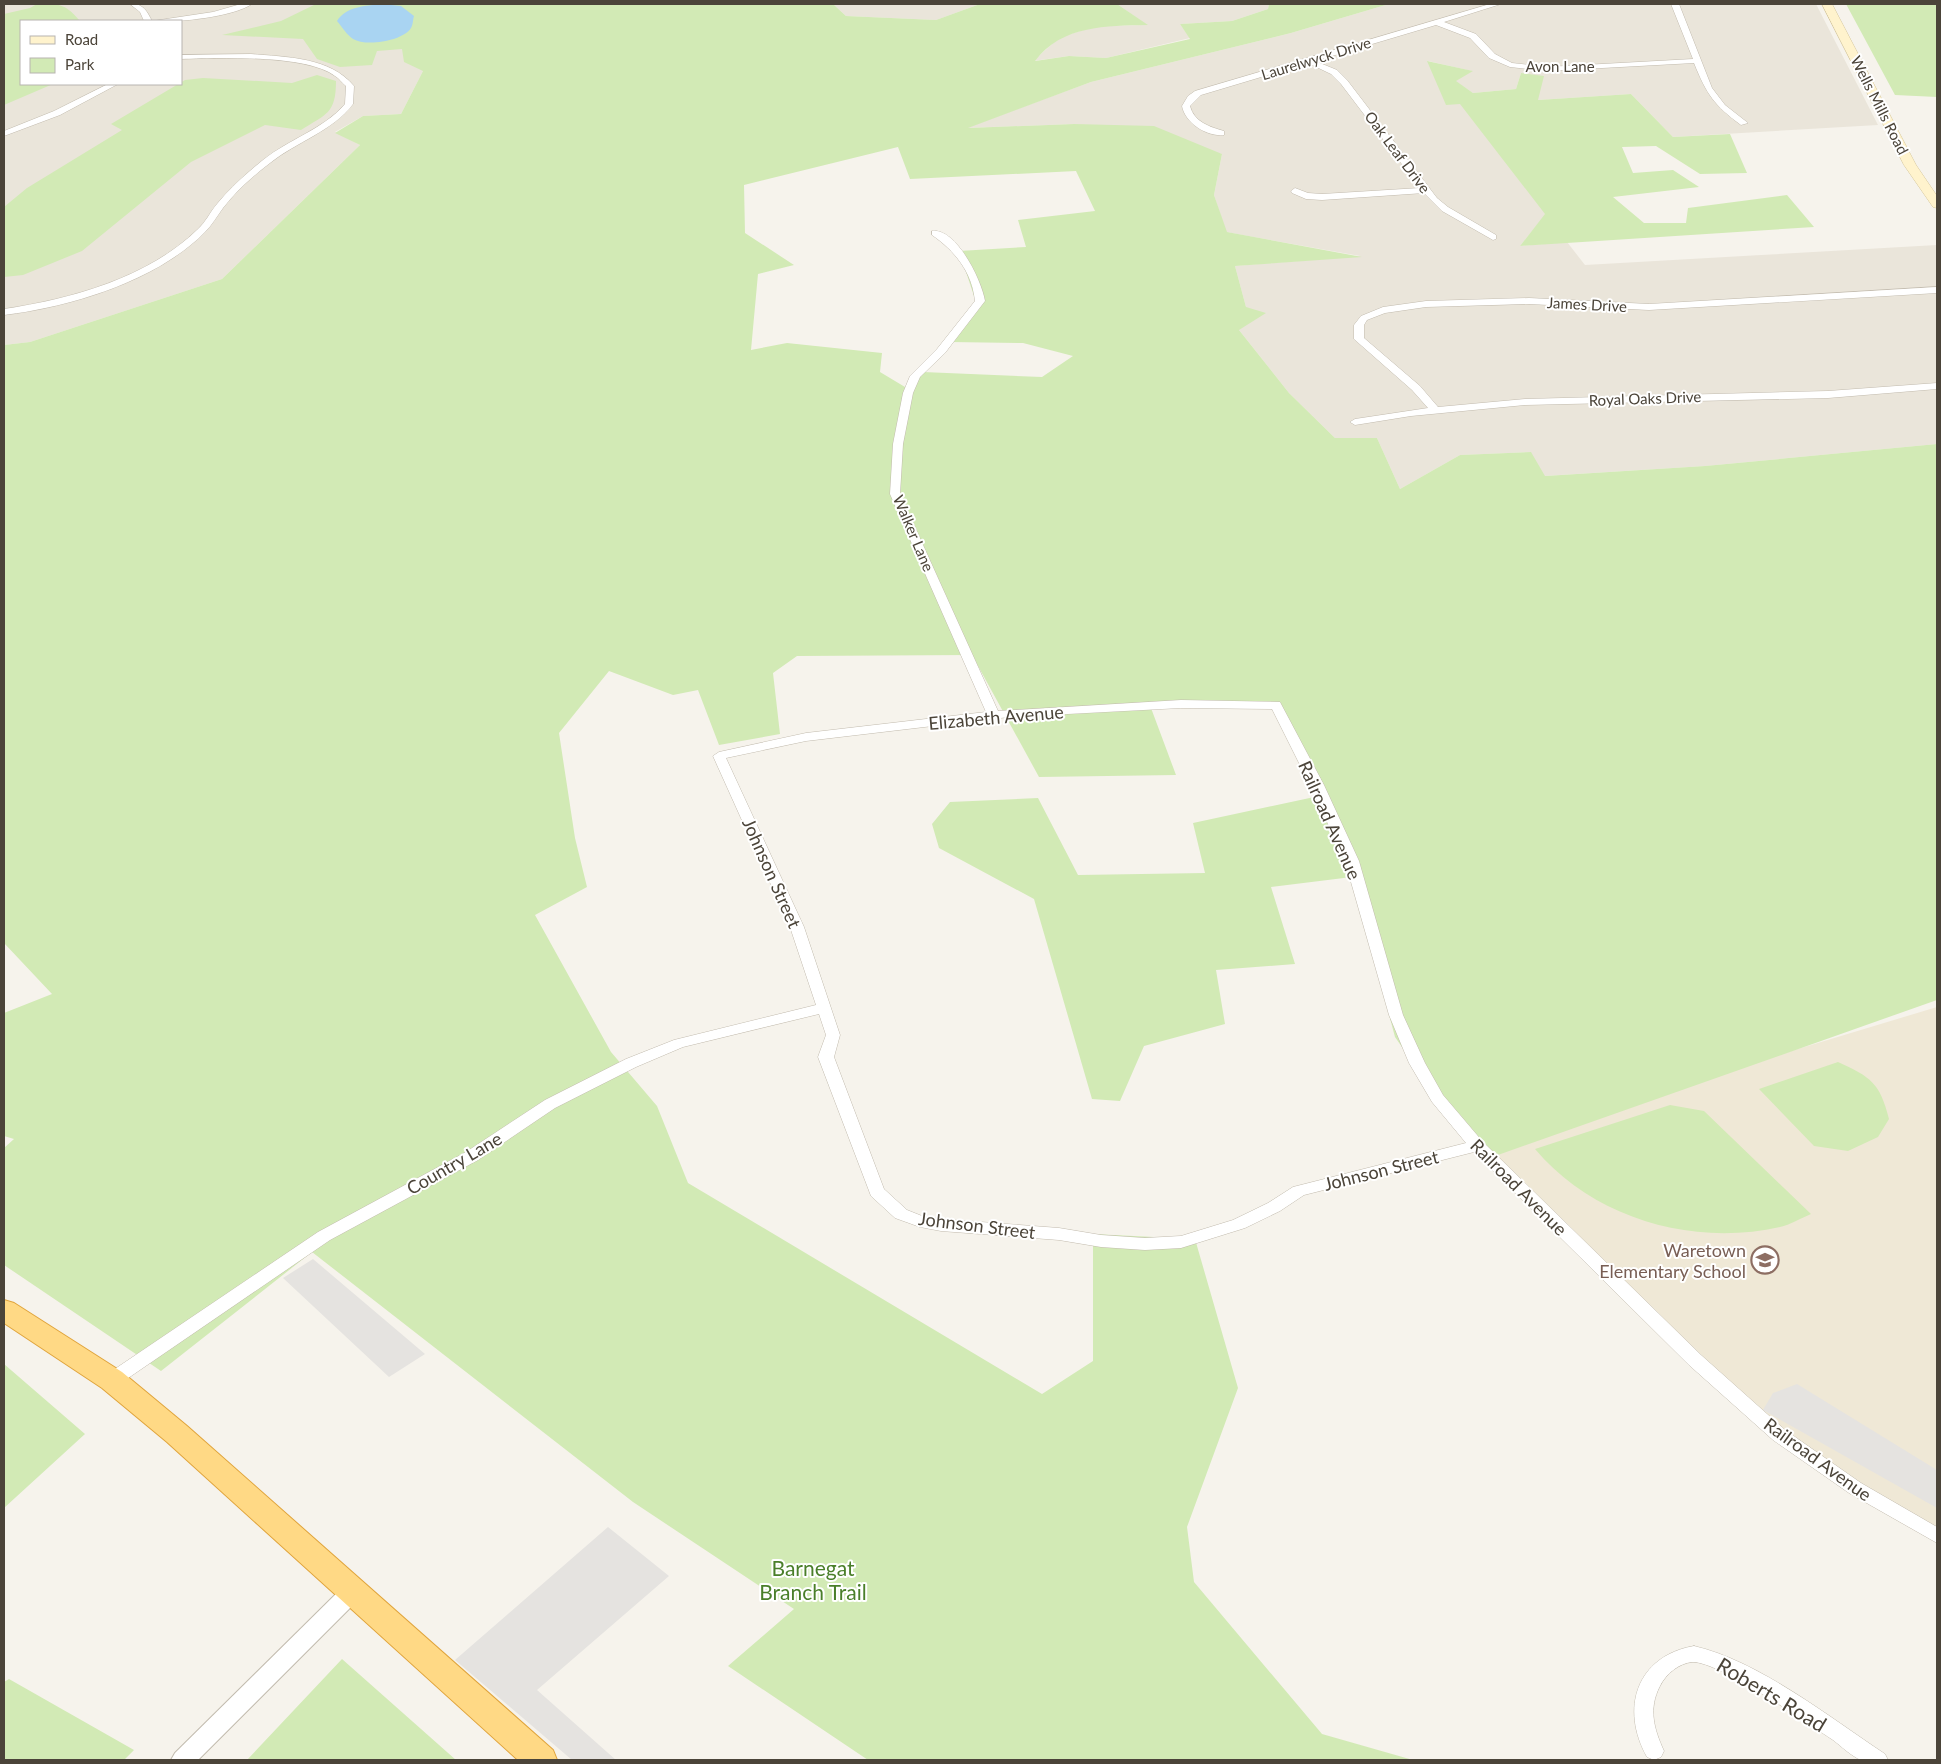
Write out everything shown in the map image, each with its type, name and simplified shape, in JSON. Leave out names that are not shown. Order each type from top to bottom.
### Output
[{"type":"highway","points":[[4,1310],[112,1380],[177,1434],[541,1760]]},
{"type":"main road","name":"Wells Mills Road","points":[[1827,4],[1910,165],[1937,204]]},
{"type":"street","points":[[134,4],[143,11],[148,20]]},
{"type":"street","points":[[165,20],[214,14],[248,4]]},
{"type":"street","name":"Laurelwyck Drive","points":[[1221,133],[1202,127],[1189,114],[1186,106],[1191,98],[1198,93],[1497,4]]},
{"type":"street","points":[[1675,4],[1712,96],[1722,107],[1744,122]]},
{"type":"street","name":"Avon Lane","points":[[1436,22],[1472,36],[1492,56],[1510,65],[1523,68],[1547,69],[1697,61]]},
{"type":"street","points":[[4,312],[25,309],[107,287],[136,276],[165,258],[200,233],[219,206],[269,159],[336,117],[348,105],[351,94],[346,82],[334,73],[309,62],[244,56],[182,56]]},
{"type":"street","name":"Oak Leaf Drive","points":[[1310,61],[1334,72],[1344,82],[1427,190],[1444,209],[1493,237]]},
{"type":"street","points":[[4,134],[64,110],[112,85]]},
{"type":"street","points":[[1295,191],[1306,196],[1322,197],[1427,190]]},
{"type":"street","name":"Walker Lane","points":[[935,232],[947,240],[960,255],[980,287],[980,301],[941,351],[915,376],[908,393],[898,444],[895,494],[994,715]]},
{"type":"street","name":"James Drive","points":[[1434,409],[1416,388],[1359,340],[1359,325],[1364,318],[1383,310],[1426,304],[1529,301],[1649,307],[1937,290]]},
{"type":"street","name":"Royal Oaks Drive","points":[[1354,422],[1434,409],[1663,396],[1815,395],[1937,386]]},
{"type":"street","name":"Elizabeth Avenue","points":[[719,756],[806,737],[994,715],[1181,704],[1276,705]]},
{"type":"street","name":"Railroad Avenue","points":[[1276,705],[1318,785],[1352,860],[1396,1015],[1417,1063],[1437,1098],[1477,1146],[1695,1360],[1779,1435],[1855,1488],[1937,1536]]},
{"type":"street","name":"Johnson Street","points":[[719,756],[797,927],[833,1035],[826,1057],[877,1192],[901,1214],[920,1221],[941,1225],[1059,1234],[1101,1241],[1145,1244],[1181,1242],[1239,1224],[1274,1207],[1299,1190],[1477,1146]]},
{"type":"street","name":"Country Lane","points":[[112,1380],[324,1236],[472,1156],[550,1104],[631,1063],[679,1043],[825,1008]]},
{"type":"street","points":[[183,1760],[352,1592]]},
{"type":"street","name":"Roberts Road","points":[[1654,1751],[1646,1742],[1641,1718],[1642,1704],[1648,1689],[1659,1673],[1671,1662],[1684,1655],[1695,1654],[1724,1662],[1878,1760]]},
{"type":"shaded area","points":[[4,4],[421,4],[423,71],[401,114],[363,116],[335,132],[360,145],[222,279],[30,342],[4,345]]},
{"type":"shaded area","points":[[833,4],[980,4],[936,20],[846,16]]},
{"type":"shaded area","points":[[1117,4],[1269,4],[1268,9],[1232,21],[1180,24],[1190,38],[1106,58],[1069,56],[1033,61],[1060,37],[1097,26],[1147,25]]},
{"type":"shaded area","points":[[1389,4],[1816,4],[1878,125],[1673,137],[1631,94],[1538,100],[1521,73],[1516,89],[1473,93],[1455,81],[1472,71],[1428,61],[1546,214],[1520,246],[1567,242],[1585,265],[1937,245],[1937,444],[1705,466],[1544,476],[1530,452],[1460,455],[1400,489],[1377,438],[1335,438],[1289,393],[1239,330],[1246,307],[1235,266],[1360,256],[1226,232],[1214,195],[1222,154],[1074,124],[966,128],[1091,82],[1291,33]]},
{"type":"shaded area","name":"Waretown Elementary School","points":[[1937,1007],[1937,1536],[1855,1488],[1779,1435],[1477,1146]]},
{"type":"shaded area","points":[[313,1259],[425,1354],[389,1377],[283,1278]]},
{"type":"shaded area","points":[[1797,1384],[1937,1470],[1937,1508],[1763,1410],[1773,1393]]},
{"type":"shaded area","points":[[608,1527],[669,1576],[537,1690],[616,1760],[572,1760],[455,1660]]},
{"type":"green space","points":[[37,4],[61,6],[70,11],[79,20],[20,20],[20,85],[51,85],[4,105],[4,14],[30,8]]},
{"type":"green space","name":"Barnegat Branch Trail","points":[[316,4],[833,4],[846,16],[936,20],[980,4],[1117,4],[1148,25],[1101,27],[1072,34],[1058,40],[1035,61],[1069,56],[1106,58],[1190,39],[1180,24],[1232,21],[1268,9],[1269,4],[1389,4],[1291,33],[1091,82],[968,128],[1074,124],[1154,126],[1222,154],[1214,195],[1227,232],[1362,257],[1235,266],[1246,307],[1266,313],[1239,330],[1289,393],[1335,438],[1377,438],[1400,489],[1460,455],[1531,452],[1545,476],[1705,466],[1937,444],[1937,1000],[1481,1161],[1395,1037],[1352,877],[1271,887],[1295,964],[1216,970],[1225,1024],[1144,1046],[1120,1101],[1092,1099],[1034,899],[939,848],[932,824],[950,802],[1038,798],[1078,875],[1205,873],[1193,823],[1319,796],[1275,704],[1151,708],[1176,775],[1039,777],[972,655],[797,656],[773,673],[780,734],[719,745],[698,690],[673,695],[609,671],[559,733],[575,838],[587,887],[535,915],[611,1052],[657,1106],[688,1183],[1042,1394],[1093,1361],[1093,1234],[1195,1239],[1238,1388],[1187,1527],[1194,1582],[1322,1734],[1413,1760],[868,1760],[728,1666],[794,1609],[633,1502],[312,1252],[161,1371],[4,1265],[4,1148],[14,1139],[4,1136],[4,1013],[52,994],[4,943],[4,345],[30,342],[222,279],[360,145],[335,133],[363,116],[401,114],[423,71],[404,62],[402,49],[377,51],[372,65],[340,67],[317,59],[303,39],[222,35],[281,21]],"holes":[[[898,147],[910,179],[1076,171],[1095,211],[1018,220],[1026,247],[959,251],[976,302],[950,342],[1023,343],[1073,356],[1042,377],[923,372],[905,387],[880,372],[882,353],[787,343],[751,350],[758,274],[794,265],[745,233],[744,185]]]},
{"type":"green space","points":[[1846,4],[1937,4],[1937,97],[1895,95]]},
{"type":"green space","points":[[1427,61],[1473,71],[1456,81],[1473,93],[1516,89],[1521,73],[1544,76],[1538,100],[1631,94],[1673,137],[1730,134],[1747,173],[1700,174],[1656,146],[1622,147],[1633,173],[1673,170],[1699,187],[1613,197],[1644,223],[1686,223],[1688,208],[1787,195],[1814,227],[1520,246],[1545,214],[1460,104],[1446,105]]},
{"type":"green space","points":[[317,75],[336,81],[336,92],[332,107],[323,116],[301,130],[265,125],[191,162],[82,251],[23,275],[4,277],[4,207],[27,188],[122,130],[111,124],[177,85],[182,85],[182,82],[185,80],[203,78],[292,83]]},
{"type":"green space","points":[[1838,1062],[1859,1072],[1878,1089],[1889,1119],[1878,1137],[1848,1151],[1814,1146],[1759,1089]]},
{"type":"green space","points":[[1670,1105],[1704,1111],[1811,1214],[1784,1226],[1747,1232],[1713,1233],[1679,1229],[1646,1221],[1615,1209],[1585,1193],[1559,1173],[1535,1149]]},
{"type":"green space","points":[[4,1364],[85,1434],[4,1508]]},
{"type":"green space","points":[[342,1659],[456,1760],[247,1760]]},
{"type":"green space","points":[[9,1679],[134,1750],[124,1760],[4,1760],[4,1682]]},
{"type":"water","points":[[382,4],[401,6],[414,16],[412,27],[407,33],[384,41],[359,41],[353,39],[337,21],[346,12],[351,10],[363,6]]},
{"type":"place","name":"Waretown Elementary School","points":[[1765,1260]]}]
